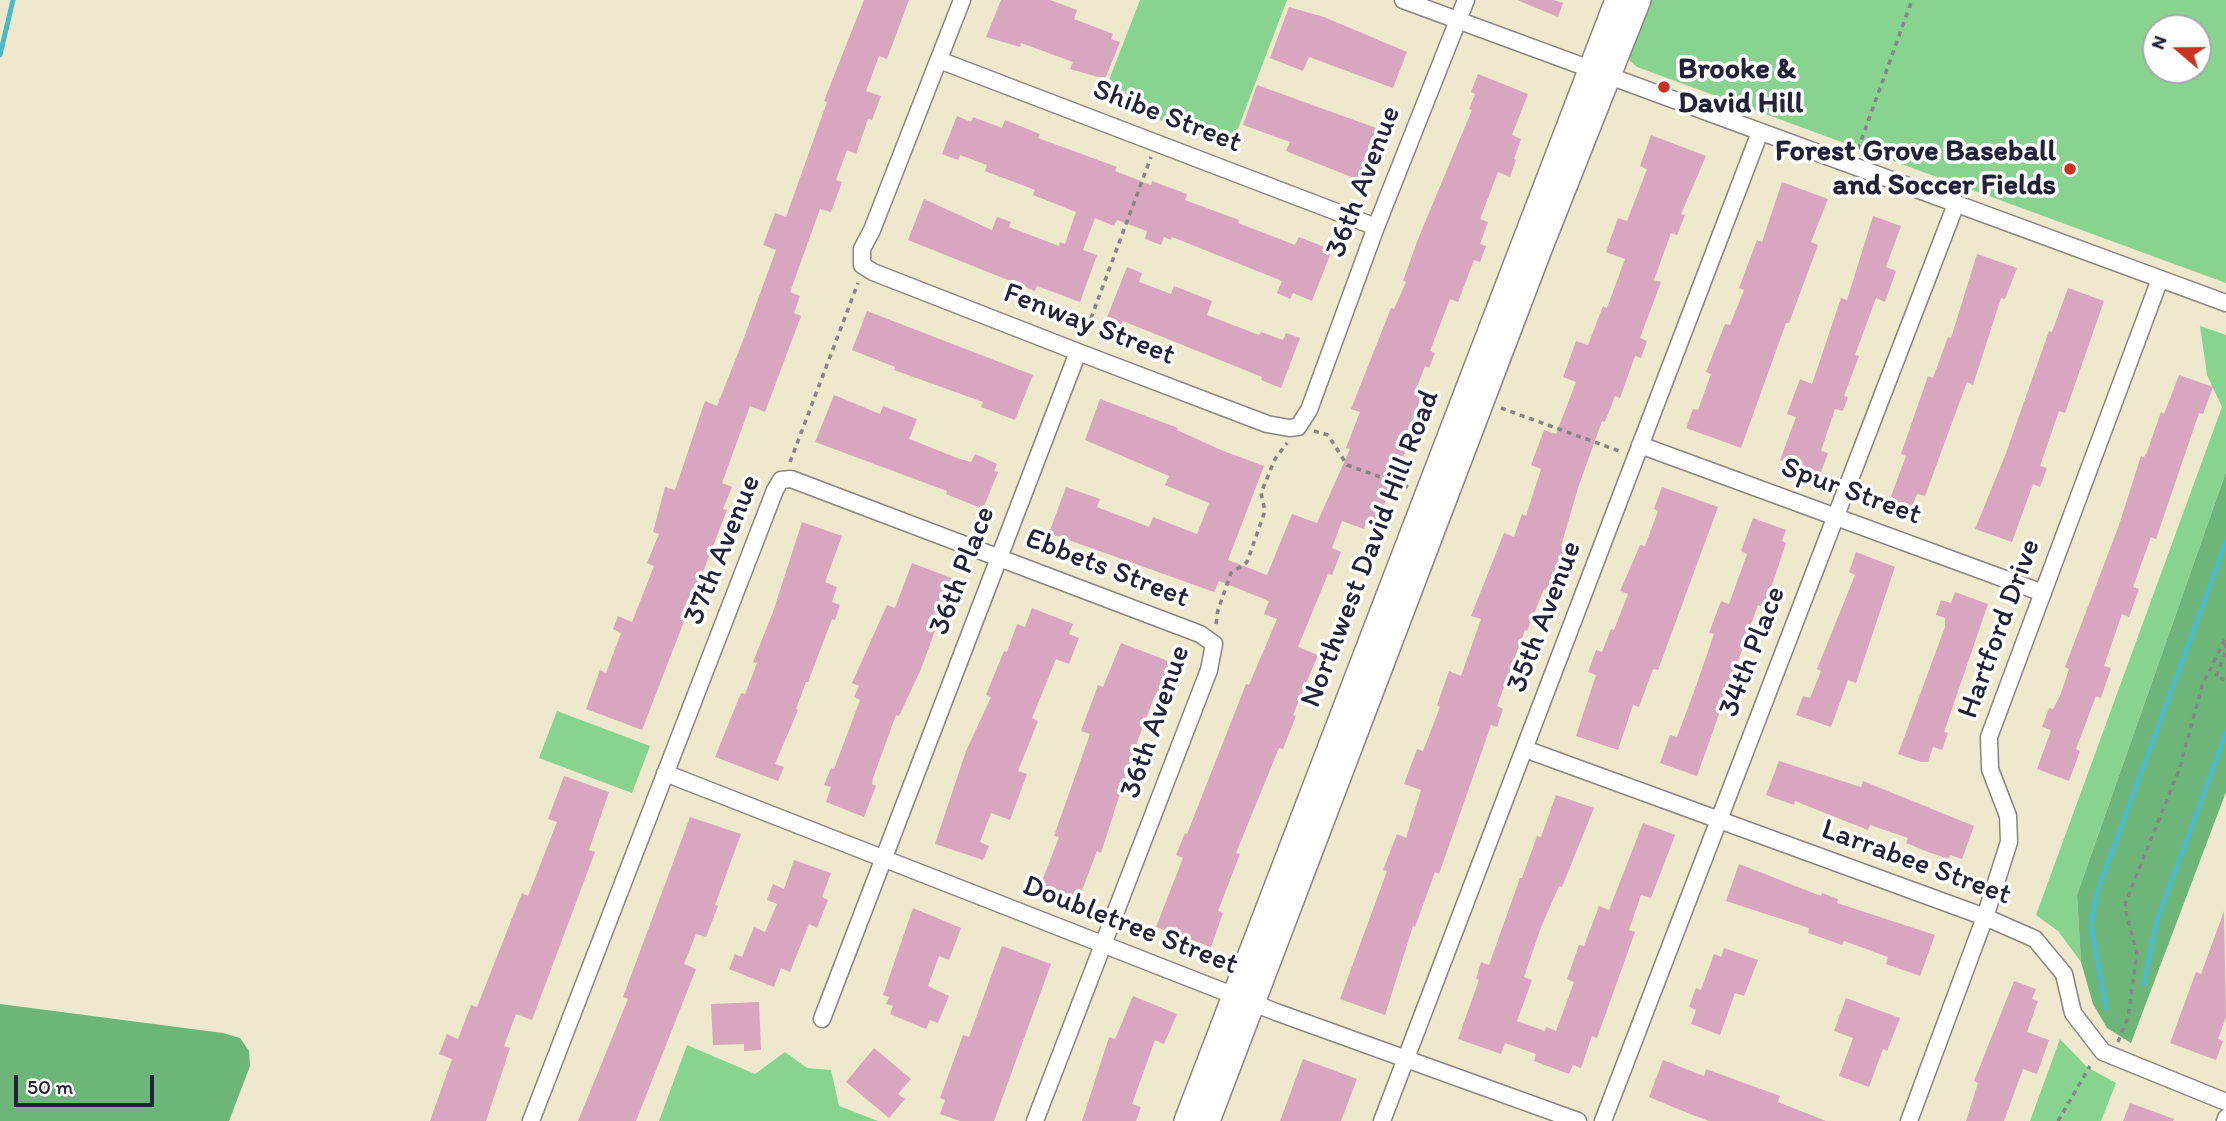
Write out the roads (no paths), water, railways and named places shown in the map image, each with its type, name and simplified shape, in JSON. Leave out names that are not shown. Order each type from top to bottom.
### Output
[{"type":"street","points":[[939,60],[962,0]]},
{"type":"street","points":[[1403,0],[2226,303]]},
{"type":"street","name":"36th Avenue","points":[[1298,427],[1309,410],[1376,227],[1466,0]]},
{"type":"street","name":"Northwest David Hill Road","points":[[1186,1121],[1244,999],[1482,402],[1599,73],[1616,0]]},
{"type":"street","name":"Northwest David Hill Road","points":[[1208,1121],[1244,999],[1425,494],[1599,73],[1639,0]]},
{"type":"street","name":"Shibe Street","points":[[939,60],[1376,227]]},
{"type":"street","name":"Fenway Street","points":[[939,60],[862,249],[862,265],[873,272],[1267,424],[1298,427]]},
{"type":"street","name":"35th Avenue","points":[[1382,1121],[1760,132]]},
{"type":"street","name":"34th Place","points":[[1603,1121],[1956,204]]},
{"type":"street","name":"Hartford Drive","points":[[1909,1121],[2004,860],[2010,827],[1990,769],[1989,737],[2160,279]]},
{"type":"street","name":"36th Place","points":[[822,1019],[1078,352]]},
{"type":"street","name":"Spur Street","points":[[1638,451],[1835,515],[2043,593]]},
{"type":"street","name":"Ebbets Street","points":[[781,480],[800,480],[1200,634],[1214,643]]},
{"type":"street","name":"37th Avenue","points":[[531,1121],[781,480]]},
{"type":"street","name":"36th Avenue","points":[[1035,1121],[1209,670],[1214,643]]},
{"type":"street","name":"Larrabee Street","points":[[1525,749],[1985,917],[2035,939],[2064,974],[2073,1013],[2095,1046],[2110,1057],[2226,1102]]},
{"type":"street","name":"Doubletree Street","points":[[665,773],[1102,946],[1578,1121]]},
{"type":"waterway","points":[[0,55],[13,0]]},
{"type":"waterway","points":[[2106,1008],[2091,926],[2096,895],[2226,542]]},
{"type":"waterway","points":[[2144,984],[2156,923],[2226,733]]},
{"type":"place","name":"Brooke & David Hill","points":[[1664,87]]},
{"type":"place","name":"Forest Grove Baseball and Soccer Fields","points":[[2070,169]]}]
